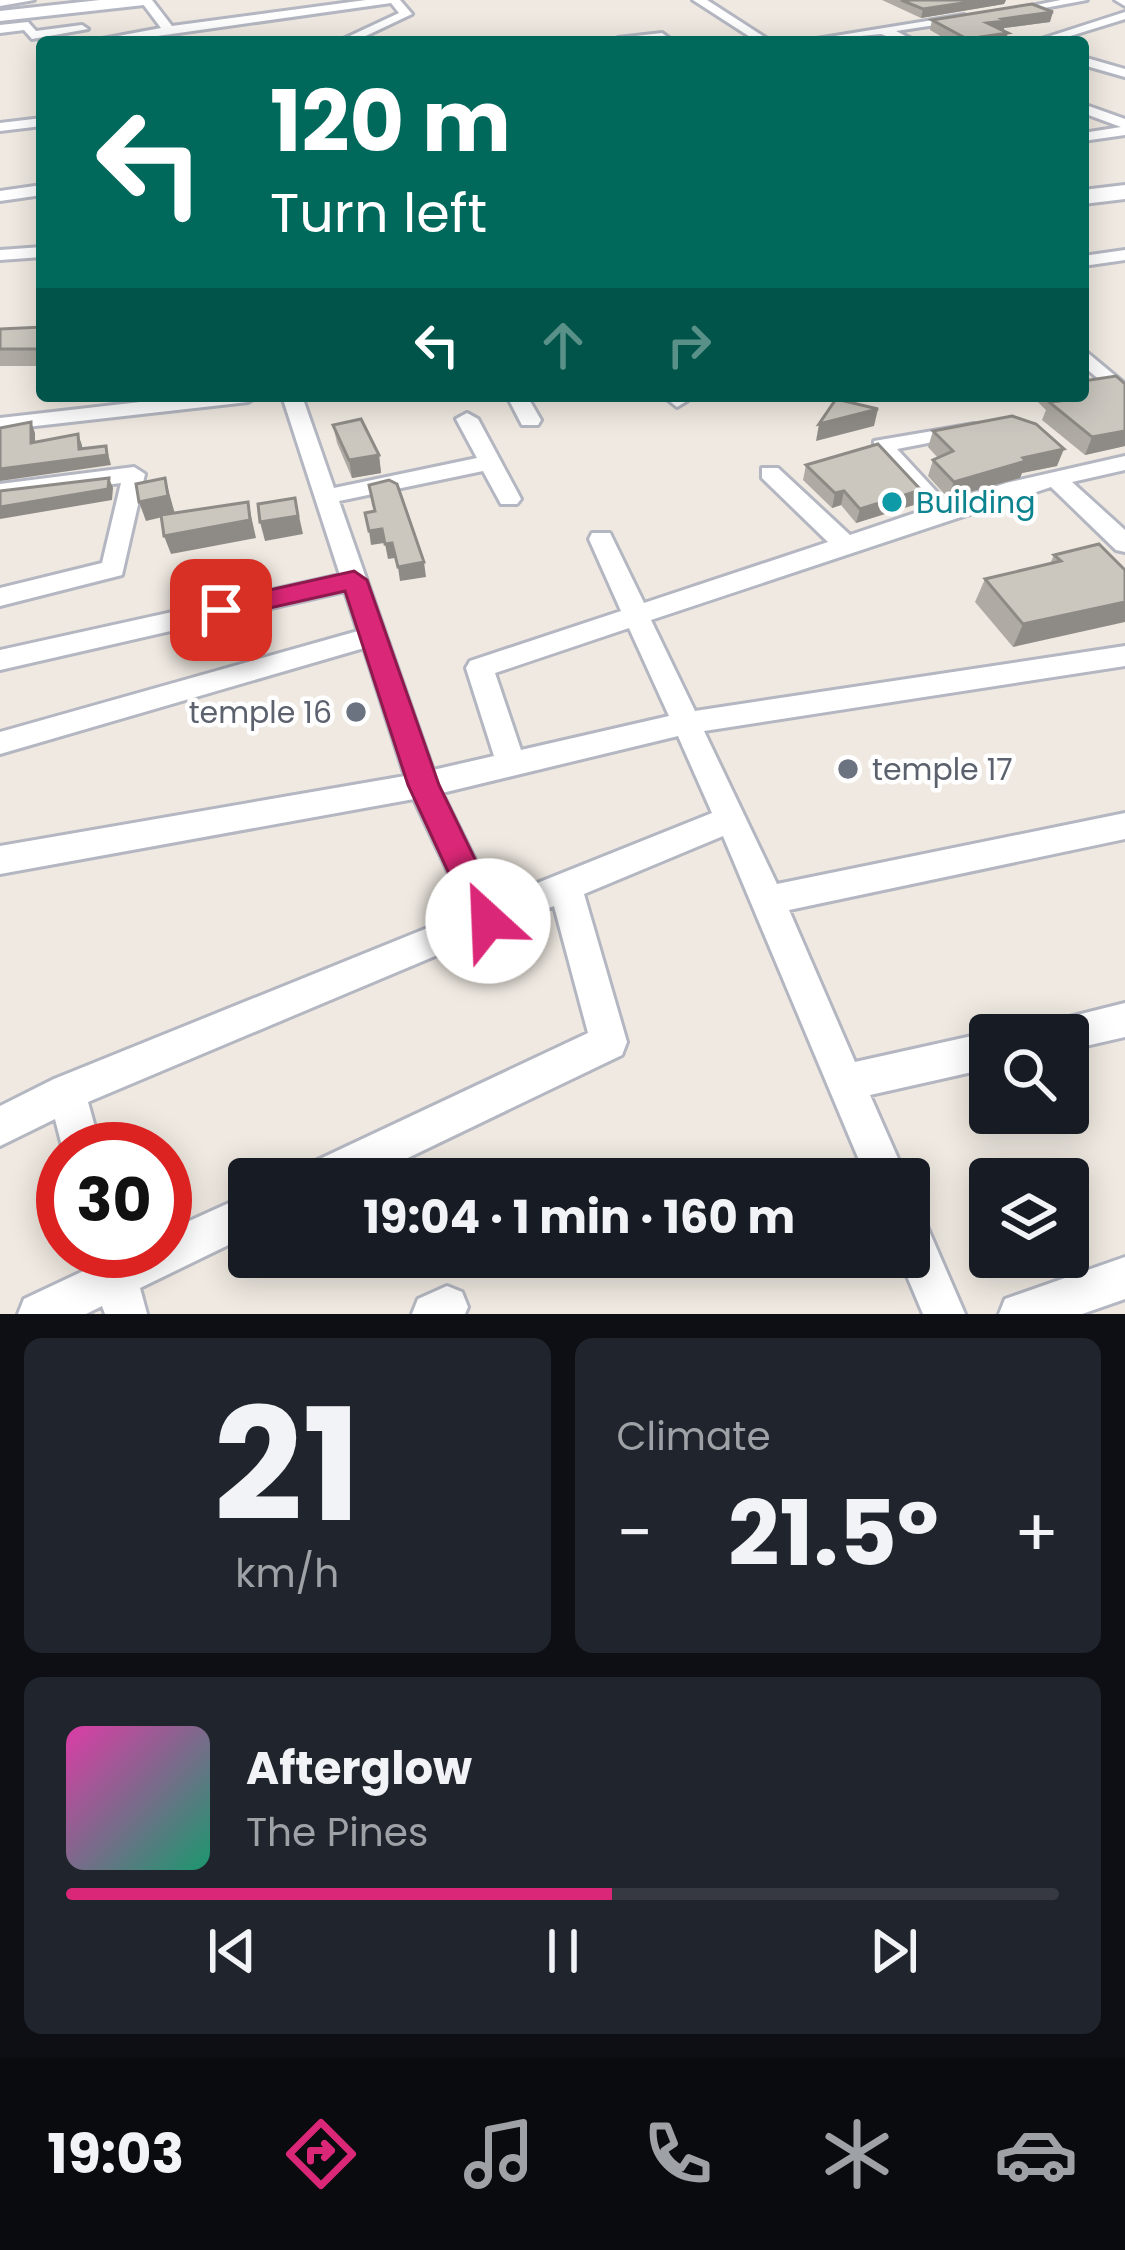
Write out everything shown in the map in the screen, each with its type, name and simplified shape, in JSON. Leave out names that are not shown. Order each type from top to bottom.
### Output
[{"type":"street","points":[[0,3],[27,0]]},
{"type":"street","points":[[0,16],[145,0],[169,30]]},
{"type":"street","points":[[108,36],[322,4],[393,0],[406,14],[357,36]]},
{"type":"street","points":[[699,0],[756,36]]},
{"type":"street","points":[[842,36],[1081,0]]},
{"type":"street","points":[[77,5],[86,36]]},
{"type":"street","points":[[950,5],[985,15]]},
{"type":"street","points":[[1057,36],[1125,15]]},
{"type":"street","points":[[0,29],[28,26],[32,35],[50,36]]},
{"type":"street","points":[[882,30],[896,36]]},
{"type":"street","points":[[1089,63],[1125,74]]},
{"type":"street","points":[[1089,111],[1125,128]]},
{"type":"street","points":[[0,127],[36,123]]},
{"type":"street","points":[[1089,135],[1125,128]]},
{"type":"street","points":[[0,196],[36,191]]},
{"type":"street","points":[[1089,196],[1125,192]]},
{"type":"street","points":[[0,255],[36,252]]},
{"type":"street","points":[[1089,260],[1125,255]]},
{"type":"street","points":[[1089,360],[1121,387]]},
{"type":"street","points":[[0,424],[195,402]]},
{"type":"street","points":[[294,402],[423,785],[488,921]]},
{"type":"street","points":[[520,402],[530,420]]},
{"type":"street","points":[[467,419],[509,499]]},
{"type":"street","points":[[942,512],[882,446],[986,425]]},
{"type":"street","points":[[326,497],[487,463]]},
{"type":"street","points":[[511,764],[480,668],[1069,470],[1125,463]]},
{"type":"street","points":[[1069,470],[1125,544]]},
{"type":"street","points":[[770,473],[846,544]]},
{"type":"street","points":[[0,491],[134,474],[113,569],[0,597]]},
{"type":"street","points":[[601,539],[768,899],[878,1158]]},
{"type":"street","points":[[0,660],[354,580]]},
{"type":"street","points":[[0,743],[373,636]]},
{"type":"street","points":[[0,860],[423,785],[685,723],[1125,656]]},
{"type":"street","points":[[0,1127],[67,1092],[730,819]]},
{"type":"street","points":[[768,899],[1125,826]]},
{"type":"street","points":[[366,1158],[609,1042],[566,890]]},
{"type":"street","points":[[1089,1028],[1125,1020]]},
{"type":"street","points":[[847,1082],[969,1055]]},
{"type":"street","points":[[67,1092],[75,1122]]},
{"type":"street","points":[[39,1314],[228,1225]]},
{"type":"street","points":[[929,1278],[944,1314]]},
{"type":"street","points":[[1020,1314],[1125,1279]]},
{"type":"building","points":[[901,0],[983,0],[923,9]]},
{"type":"building","points":[[1032,4],[1053,12],[987,23],[1008,33],[988,36],[961,36],[932,20]]},
{"type":"building","points":[[36,327],[36,349],[0,349],[0,329]]},
{"type":"building","points":[[1116,376],[1125,384],[1125,431],[1092,437],[1049,402],[1089,402],[1089,380]]},
{"type":"building","points":[[834,402],[878,409],[819,424]]},
{"type":"building","points":[[1012,416],[1036,424],[1064,449],[954,482],[933,460],[953,451],[933,431]]},
{"type":"building","points":[[361,419],[379,455],[349,460],[333,425]]},
{"type":"building","points":[[31,422],[31,443],[78,434],[79,449],[106,446],[107,455],[0,469],[0,428]]},
{"type":"building","points":[[878,444],[921,490],[860,509],[844,491],[835,493],[806,465]]},
{"type":"building","points":[[109,478],[108,489],[0,507],[0,491]]},
{"type":"building","points":[[165,478],[168,496],[139,502],[136,484]]},
{"type":"building","points":[[389,480],[397,484],[424,562],[398,567],[392,543],[385,544],[382,529],[369,531],[365,513],[375,511],[369,485]]},
{"type":"building","points":[[295,498],[298,516],[260,522],[258,504]]},
{"type":"building","points":[[248,502],[250,520],[164,536],[161,515]]},
{"type":"building","points":[[1099,544],[1125,570],[1125,602],[1023,624],[985,579],[1061,561],[1054,555]]},
{"type":"place","name":"Building","points":[[892,502]]},
{"type":"place","name":"temple 16","points":[[356,712]]},
{"type":"place","name":"temple 17","points":[[848,769]]},
{"type":"route","points":[[221,610],[354,580],[423,785],[488,921]]}]
